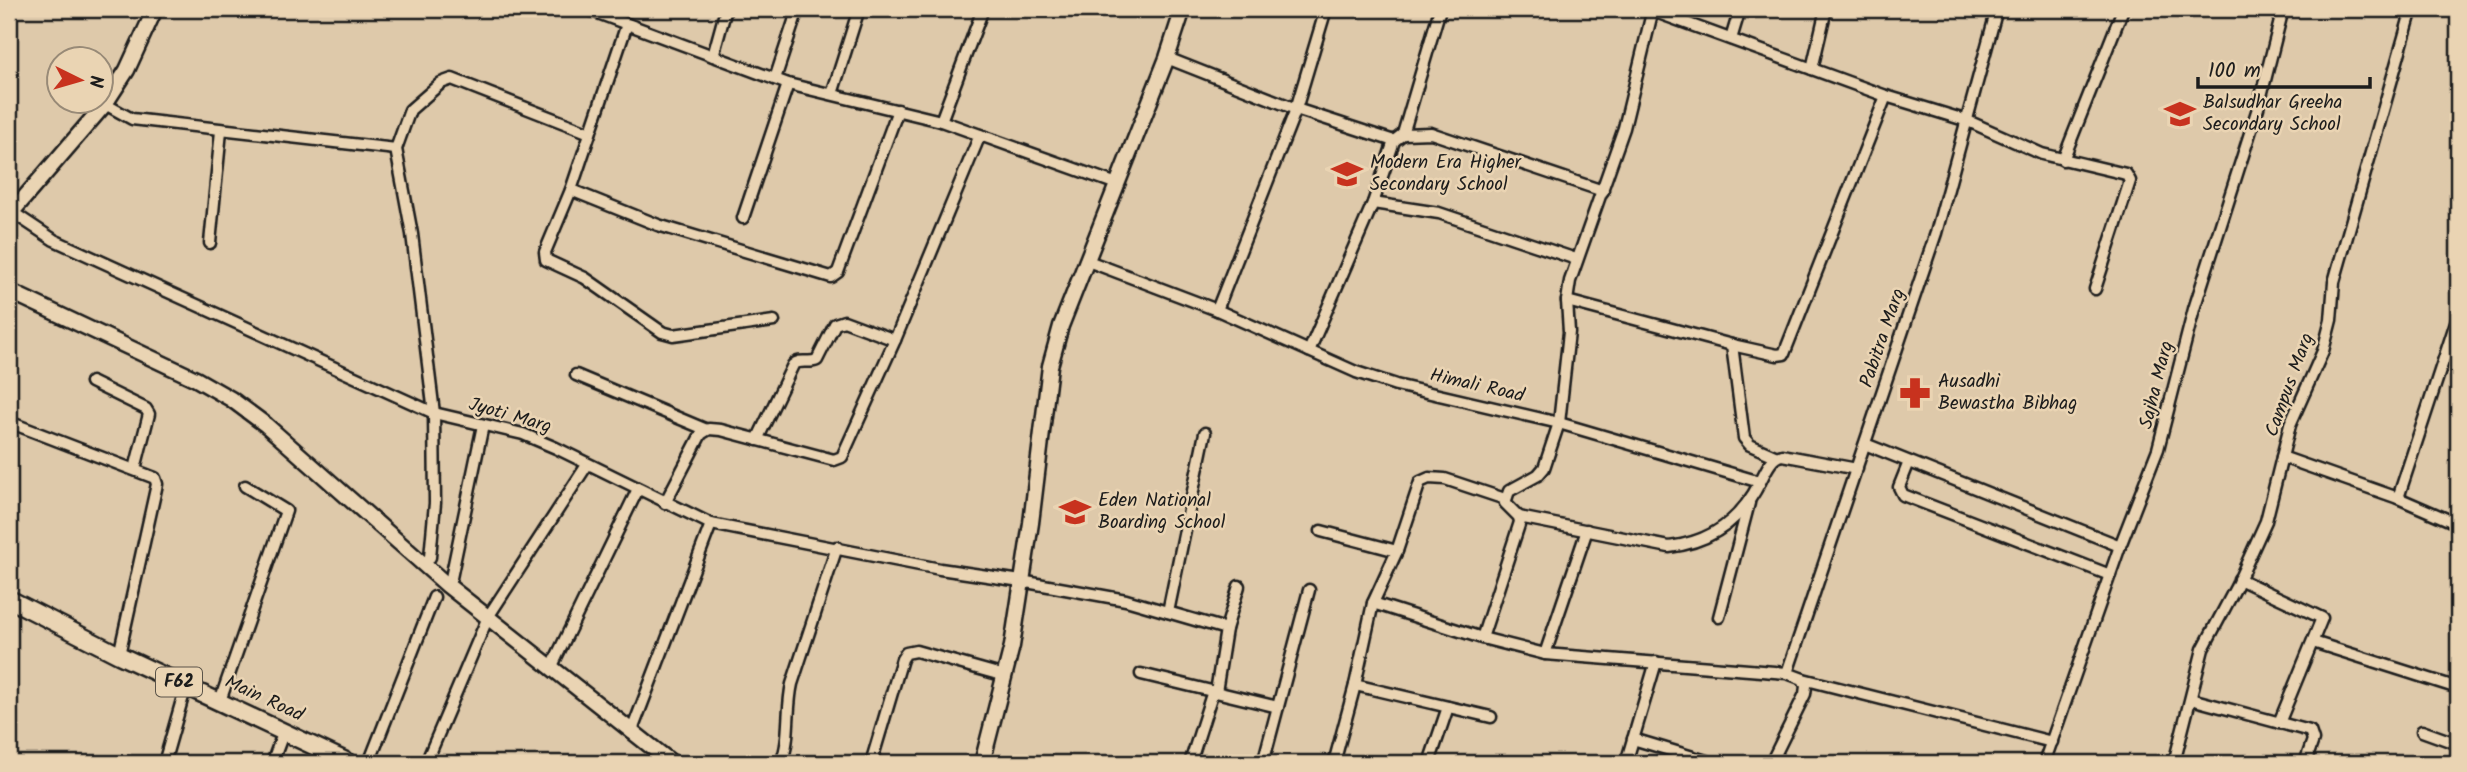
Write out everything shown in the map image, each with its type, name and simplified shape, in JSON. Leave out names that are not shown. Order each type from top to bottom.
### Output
[{"type":"main road","name":"Main Road","points":[[9,599],[185,689],[220,701],[326,763]]},
{"type":"main road","name":"Main Road","points":[[9,611],[282,735],[350,763]]},
{"type":"street","points":[[116,87],[127,70],[155,9]]},
{"type":"street","points":[[587,9],[775,79],[941,121],[1117,184]]},
{"type":"street","points":[[713,56],[726,9]]},
{"type":"street","points":[[775,79],[798,9]]},
{"type":"street","points":[[832,94],[859,9]]},
{"type":"street","points":[[941,121],[983,9]]},
{"type":"street","points":[[982,763],[1012,646],[1031,523],[1049,366],[1061,326],[1184,9]]},
{"type":"street","points":[[1217,310],[1296,108],[1326,9]]},
{"type":"street","points":[[1309,351],[1399,138],[1440,9]]},
{"type":"street","points":[[1731,39],[1740,9]]},
{"type":"street","points":[[1812,69],[1826,9]]},
{"type":"street","name":"Pabitra Marg","points":[[1787,673],[1936,233],[1997,9]]},
{"type":"street","points":[[2063,160],[2123,9]]},
{"type":"street","name":"Sajha Marg","points":[[2043,763],[2120,546],[2158,449],[2194,309],[2258,108],[2283,9]]},
{"type":"street","name":"Campus Marg","points":[[2174,763],[2203,649],[2266,521],[2290,425],[2323,351],[2331,320],[2334,282],[2412,9]]},
{"type":"street","points":[[1749,503],[1724,527],[1690,544],[1669,547],[1519,517],[1507,506],[1505,499],[1509,491],[1538,475],[1544,468],[1559,423],[1569,332],[1567,301],[1576,260],[1603,191],[1623,128],[1653,10],[1886,96],[1968,121],[2042,154],[2126,174],[2130,181],[2095,289]]},
{"type":"street","points":[[627,24],[571,190],[545,256],[548,262],[585,278],[662,332],[673,335],[774,321]]},
{"type":"street","points":[[1167,58],[1296,108],[1399,138],[1431,133],[1603,191]]},
{"type":"street","points":[[425,565],[430,556],[435,503],[434,413],[412,234],[396,149],[410,110],[441,83],[452,79],[590,134]]},
{"type":"street","points":[[743,218],[788,83]]},
{"type":"street","points":[[1567,301],[1732,345],[1777,355],[1786,353],[1886,96]]},
{"type":"street","points":[[571,190],[658,226],[831,277],[838,272],[898,110]]},
{"type":"street","points":[[116,111],[132,120],[396,149]]},
{"type":"street","points":[[10,216],[95,116]]},
{"type":"street","points":[[210,243],[221,131]]},
{"type":"street","points":[[576,375],[707,430],[721,430],[826,458],[840,459],[895,340],[980,135]]},
{"type":"street","points":[[1373,202],[1439,213],[1576,260]]},
{"type":"street","name":"Jyoti Marg","points":[[10,216],[54,240],[434,413],[523,434],[711,524],[940,569],[1021,580],[1126,600],[1226,629]]},
{"type":"street","name":"Himali Road","points":[[1088,261],[1217,310],[1356,372],[1396,385],[1559,423],[1760,482]]},
{"type":"street","points":[[9,291],[196,379],[231,399],[266,425],[447,585],[631,733],[673,763]]},
{"type":"street","points":[[2398,498],[2458,316]]},
{"type":"street","points":[[757,440],[793,365],[799,361],[817,360],[835,324],[844,321],[895,340]]},
{"type":"street","points":[[1732,345],[1744,438],[1750,445],[1776,456],[1857,469]]},
{"type":"street","points":[[91,382],[146,409],[149,414],[135,468]]},
{"type":"street","points":[[9,422],[135,468],[155,478],[157,484],[119,655]]},
{"type":"street","points":[[447,585],[451,578],[483,425]]},
{"type":"street","points":[[666,503],[701,434],[707,430]]},
{"type":"street","points":[[1168,612],[1205,433]]},
{"type":"street","points":[[1865,444],[2120,546]]},
{"type":"street","points":[[1719,617],[1749,503],[1776,456]]},
{"type":"street","points":[[2282,457],[2398,498],[2458,524]]},
{"type":"street","points":[[1909,462],[1899,487],[1903,495],[2110,575]]},
{"type":"street","points":[[426,763],[488,617],[587,465]]},
{"type":"street","points":[[1334,763],[1373,603],[1397,551],[1420,482],[1429,478],[1444,479],[1505,499]]},
{"type":"street","points":[[220,701],[286,511],[245,486]]},
{"type":"street","points":[[551,668],[638,489]]},
{"type":"street","points":[[1482,638],[1519,527],[1519,517]]},
{"type":"street","points":[[631,733],[711,524]]},
{"type":"street","points":[[1545,654],[1587,530]]},
{"type":"street","points":[[1321,531],[1397,551]]},
{"type":"street","points":[[780,763],[786,741],[788,698],[837,547]]},
{"type":"street","points":[[2239,579],[2321,616],[2322,619],[2279,723]]},
{"type":"street","points":[[1190,763],[1215,692],[1226,629],[1239,586]]},
{"type":"street","points":[[1263,763],[1309,590]]},
{"type":"street","points":[[369,763],[434,597]]},
{"type":"street","points":[[1373,603],[1482,638],[1545,654],[1787,673],[2052,742]]},
{"type":"street","points":[[2313,642],[2458,688]]},
{"type":"street","points":[[871,763],[906,653],[916,651],[1005,676]]},
{"type":"street","points":[[1626,763],[1656,662]]},
{"type":"street","points":[[1140,674],[1278,707]]},
{"type":"street","points":[[1771,763],[1805,694],[1803,679]]},
{"type":"street","points":[[1355,685],[1491,717]]},
{"type":"street","points":[[164,763],[185,689]]},
{"type":"street","points":[[2191,699],[2310,731],[2313,740],[2305,763]]},
{"type":"street","points":[[1429,763],[1448,707]]},
{"type":"street","points":[[2422,731],[2458,744]]},
{"type":"street","points":[[272,763],[282,735]]},
{"type":"street","points":[[1633,739],[1713,763]]},
{"type":"place","name":"Balsudhar Greeha Secondary School","points":[[2180,114]]},
{"type":"place","name":"Modern Era Higher Secondary School","points":[[1347,174]]},
{"type":"place","name":"Ausadhi Bewastha Bibhag","points":[[1915,393]]},
{"type":"place","name":"Eden National Boarding School","points":[[1075,512]]}]
